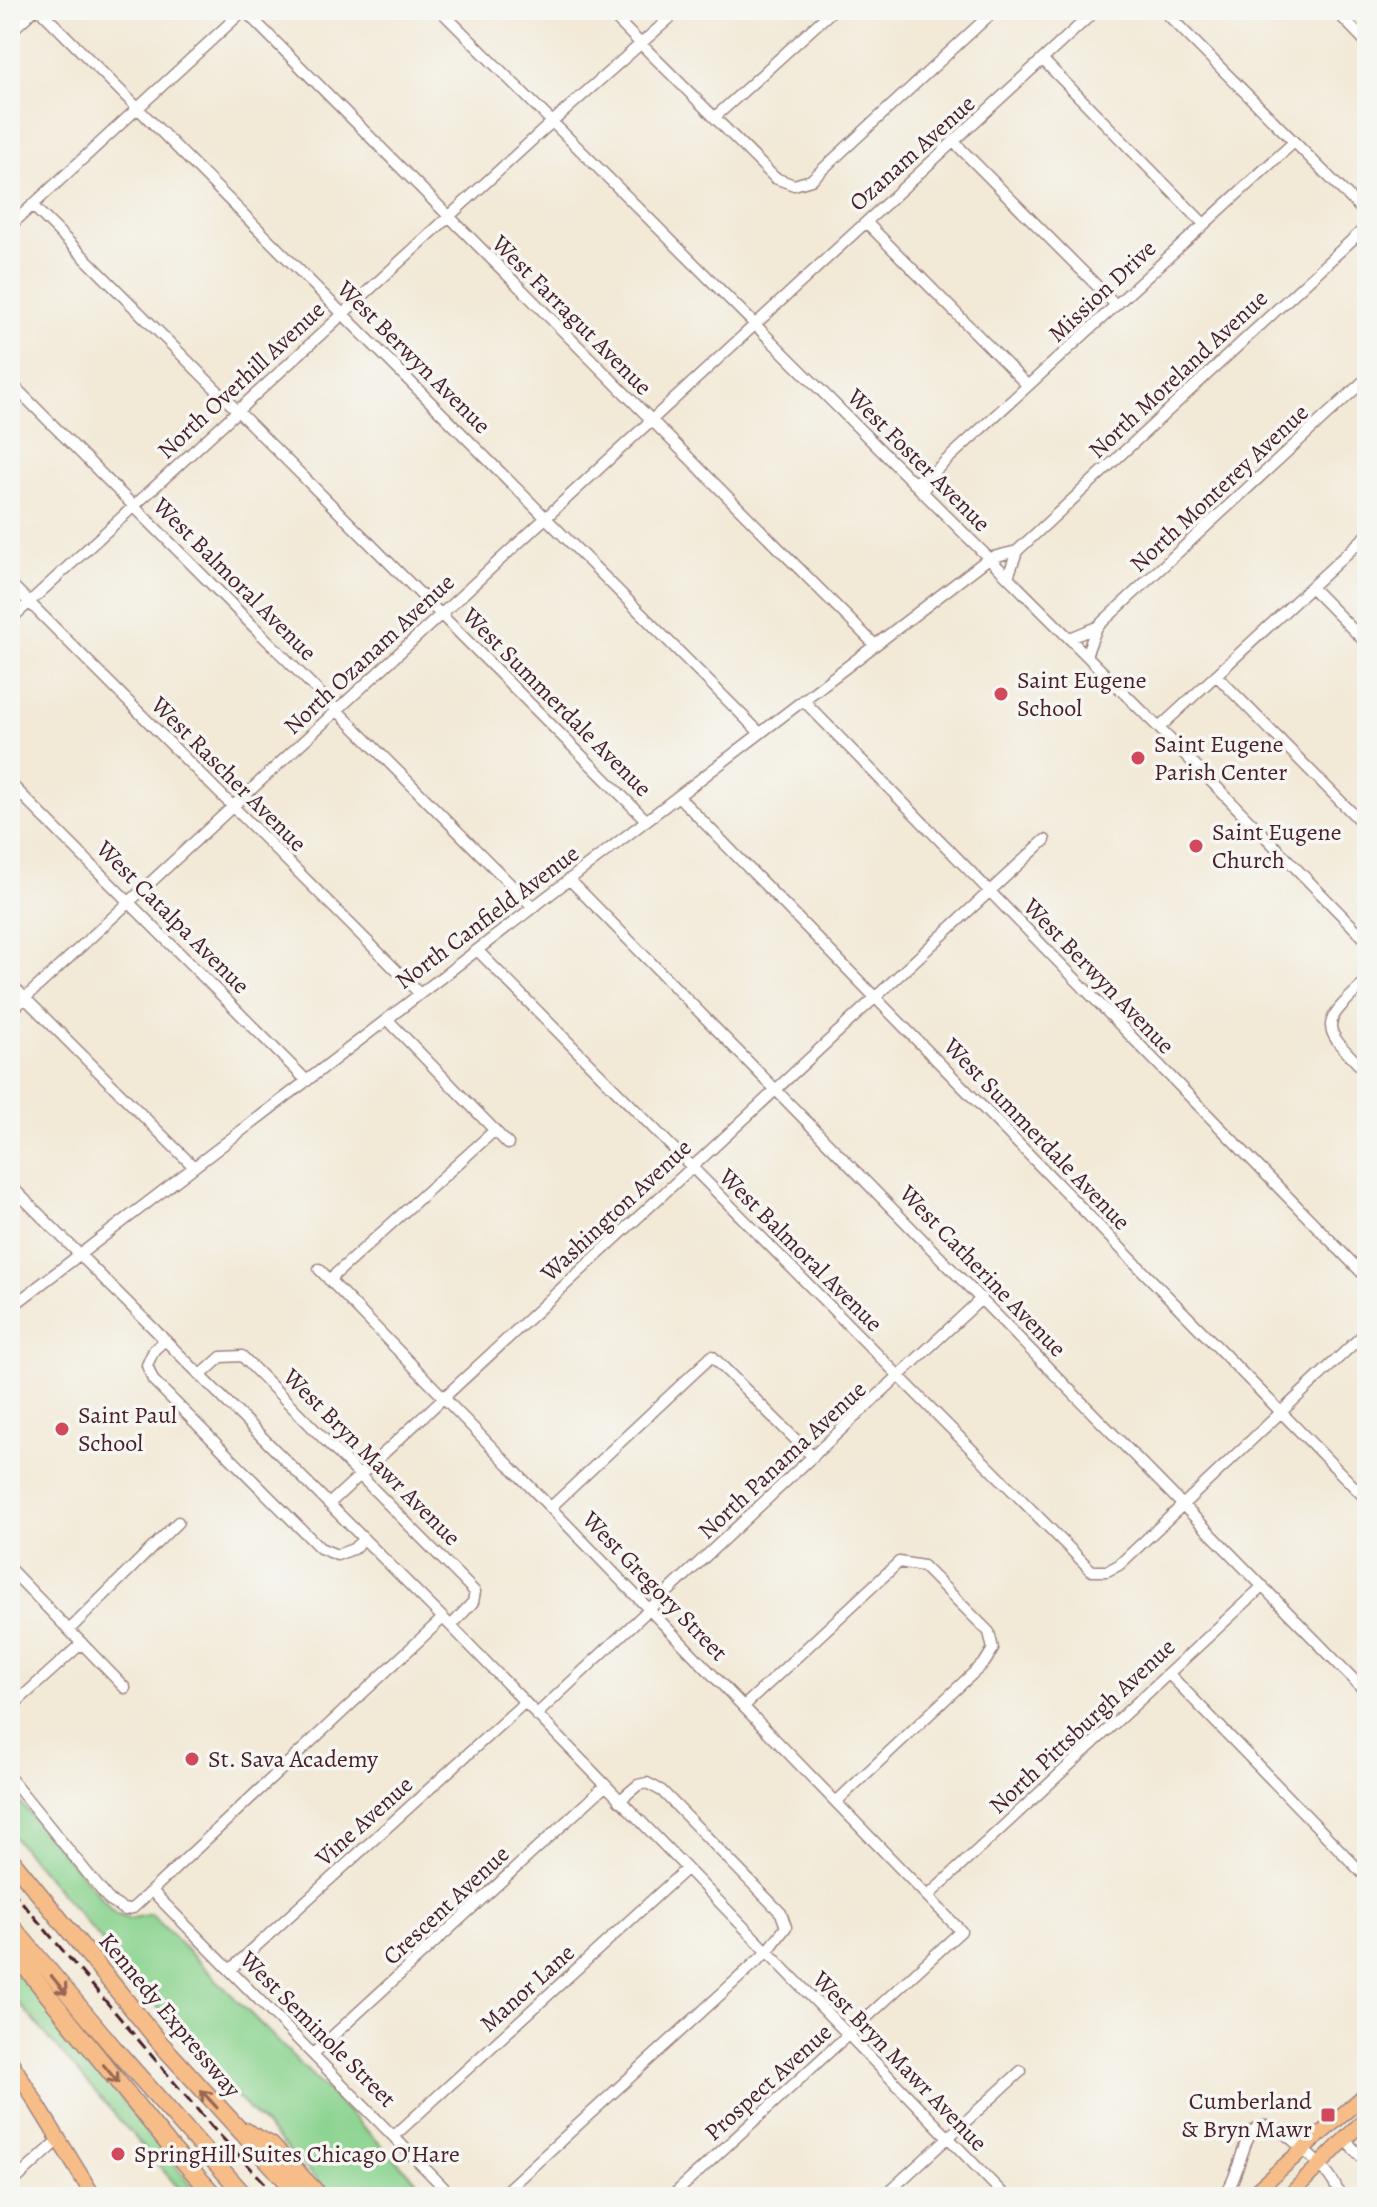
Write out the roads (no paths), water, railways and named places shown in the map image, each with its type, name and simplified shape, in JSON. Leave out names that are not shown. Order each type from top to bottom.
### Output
[{"type":"highway","name":"Kennedy Expressway","points":[[10,1858],[161,2044],[301,2197]]},
{"type":"highway","points":[[10,1924],[123,2059],[246,2197]]},
{"type":"highway","points":[[10,1948],[173,2150],[216,2197]]},
{"type":"highway","points":[[231,2124],[271,2145],[321,2197]]},
{"type":"main road","points":[[10,2060],[94,2197]]},
{"type":"main road","points":[[1249,2197],[1367,2093]]},
{"type":"main road","points":[[1288,2197],[1367,2117]]},
{"type":"street","points":[[10,32],[37,10]]},
{"type":"street","name":"West Berwyn Avenue","points":[[37,10],[760,733]]},
{"type":"street","points":[[10,226],[244,10]]},
{"type":"street","name":"West Farragut Avenue","points":[[244,10],[447,218],[875,645]]},
{"type":"street","name":"West Foster Avenue","points":[[440,10],[1070,638],[1367,941]]},
{"type":"street","points":[[607,10],[775,178],[794,185],[811,180],[995,10]]},
{"type":"street","name":"North Overhill Avenue","points":[[10,620],[447,218],[679,10]]},
{"type":"street","points":[[715,117],[833,10]]},
{"type":"street","name":"Ozanam Avenue","points":[[755,325],[1096,10]]},
{"type":"street","points":[[1163,10],[1367,215]]},
{"type":"street","points":[[1335,10],[1367,43]]},
{"type":"street","points":[[1043,60],[1204,224]]},
{"type":"street","points":[[954,142],[1116,305]]},
{"type":"street","name":"Mission Drive","points":[[918,487],[1294,142]]},
{"type":"street","name":"West Summerdale Avenue","points":[[32,205],[646,820]]},
{"type":"street","points":[[866,222],[1028,386]]},
{"type":"street","name":"North Moreland Avenue","points":[[1008,577],[1017,551],[1367,226]]},
{"type":"street","name":"North Ozanam Avenue","points":[[10,1012],[755,325]]},
{"type":"street","name":"North Monterey Avenue","points":[[1070,638],[1097,627],[1367,378]]},
{"type":"street","name":"West Balmoral Avenue","points":[[10,382],[533,907]]},
{"type":"street","points":[[1159,728],[1367,535]]},
{"type":"street","name":"North Moreland Avenue","points":[[989,558],[1017,551]]},
{"type":"street","name":"North Canfield Avenue","points":[[10,1308],[989,558]]},
{"type":"street","name":"West Rascher Avenue","points":[[10,583],[420,994]]},
{"type":"street","points":[[1311,587],[1367,644]]},
{"type":"street","name":"North Monterey Avenue","points":[[1086,655],[1097,627]]},
{"type":"street","points":[[1216,675],[1367,828]]},
{"type":"street","name":"West Berwyn Avenue","points":[[803,700],[1367,1278]]},
{"type":"street","name":"West Catalpa Avenue","points":[[10,783],[307,1081]]},
{"type":"street","name":"West Summerdale Avenue","points":[[678,796],[1367,1500]]},
{"type":"street","name":"Washington Avenue","points":[[329,1504],[1045,840]]},
{"type":"street","name":"West Catherine Avenue","points":[[569,879],[1367,1693]]},
{"type":"street","name":"West Balmoral Avenue","points":[[477,950],[1085,1567],[1100,1572],[1119,1565],[1183,1504]]},
{"type":"street","points":[[1367,981],[1334,1012],[1330,1026],[1336,1042],[1367,1073]]},
{"type":"street","points":[[10,983],[194,1167]]},
{"type":"street","points":[[387,1019],[508,1144]]},
{"type":"street","points":[[329,1280],[495,1130]]},
{"type":"street","name":"West Bryn Mawr Avenue","points":[[10,1185],[447,1622],[1006,2197]]},
{"type":"street","name":"West Gregory Street","points":[[319,1269],[961,1931]]},
{"type":"street","name":"North Panama Avenue","points":[[536,1715],[982,1298]]},
{"type":"street","points":[[1183,1504],[1367,1331]]},
{"type":"street","points":[[165,1340],[154,1350],[147,1365],[153,1380],[320,1548],[337,1555],[364,1539]]},
{"type":"street","name":"West Bryn Mawr Avenue","points":[[201,1375],[221,1357],[242,1356],[362,1474],[475,1592],[473,1602],[447,1622]]},
{"type":"street","points":[[551,1507],[712,1356],[813,1457]]},
{"type":"street","points":[[69,1630],[178,1522]]},
{"type":"street","points":[[744,1706],[891,1567],[908,1561],[923,1566],[989,1632],[993,1649],[985,1662],[837,1801]]},
{"type":"street","points":[[10,1569],[125,1688]]},
{"type":"street","name":"North Pittsburgh Avenue","points":[[929,1895],[1263,1586]]},
{"type":"street","points":[[10,1778],[110,1901],[125,1910],[142,1902],[447,1622]]},
{"type":"street","points":[[10,1708],[82,1643]]},
{"type":"street","points":[[1169,1674],[1367,1878]]},
{"type":"street","name":"Vine Avenue","points":[[231,1969],[524,1703]]},
{"type":"street","points":[[499,2197],[767,1952],[786,1927],[781,1913],[654,1785],[638,1785],[619,1801]]},
{"type":"street","name":"Crescent Avenue","points":[[313,2054],[605,1786]]},
{"type":"street","name":"Manor Lane","points":[[394,2136],[686,1869]]},
{"type":"street","name":"West Seminole Street","points":[[152,1891],[453,2197]]},
{"type":"street","name":"Prospect Avenue","points":[[671,2197],[961,1931]]},
{"type":"street","points":[[883,2197],[1021,2071]]},
{"type":"street","points":[[1222,2197],[1235,2182],[1244,2140],[1259,2127],[1279,2129],[1304,2150],[1334,2182],[1340,2197]]},
{"type":"street","points":[[1344,2139],[1367,2163]]},
{"type":"street","points":[[10,2185],[59,2140]]},
{"type":"railway","points":[[10,1888],[212,2127],[278,2197]]},
{"type":"place","name":"Saint Eugene School","points":[[1001,694]]},
{"type":"place","name":"Saint Eugene Parish Center","points":[[1138,758]]},
{"type":"place","name":"Saint Eugene Church","points":[[1196,846]]},
{"type":"place","name":"Saint Paul School","points":[[62,1429]]},
{"type":"place","name":"St. Sava Academy","points":[[192,1759]]},
{"type":"place","name":"Cumberland & Bryn Mawr","points":[[1328,2115]]},
{"type":"place","name":"SpringHill Suites Chicago O'Hare","points":[[118,2154]]}]
